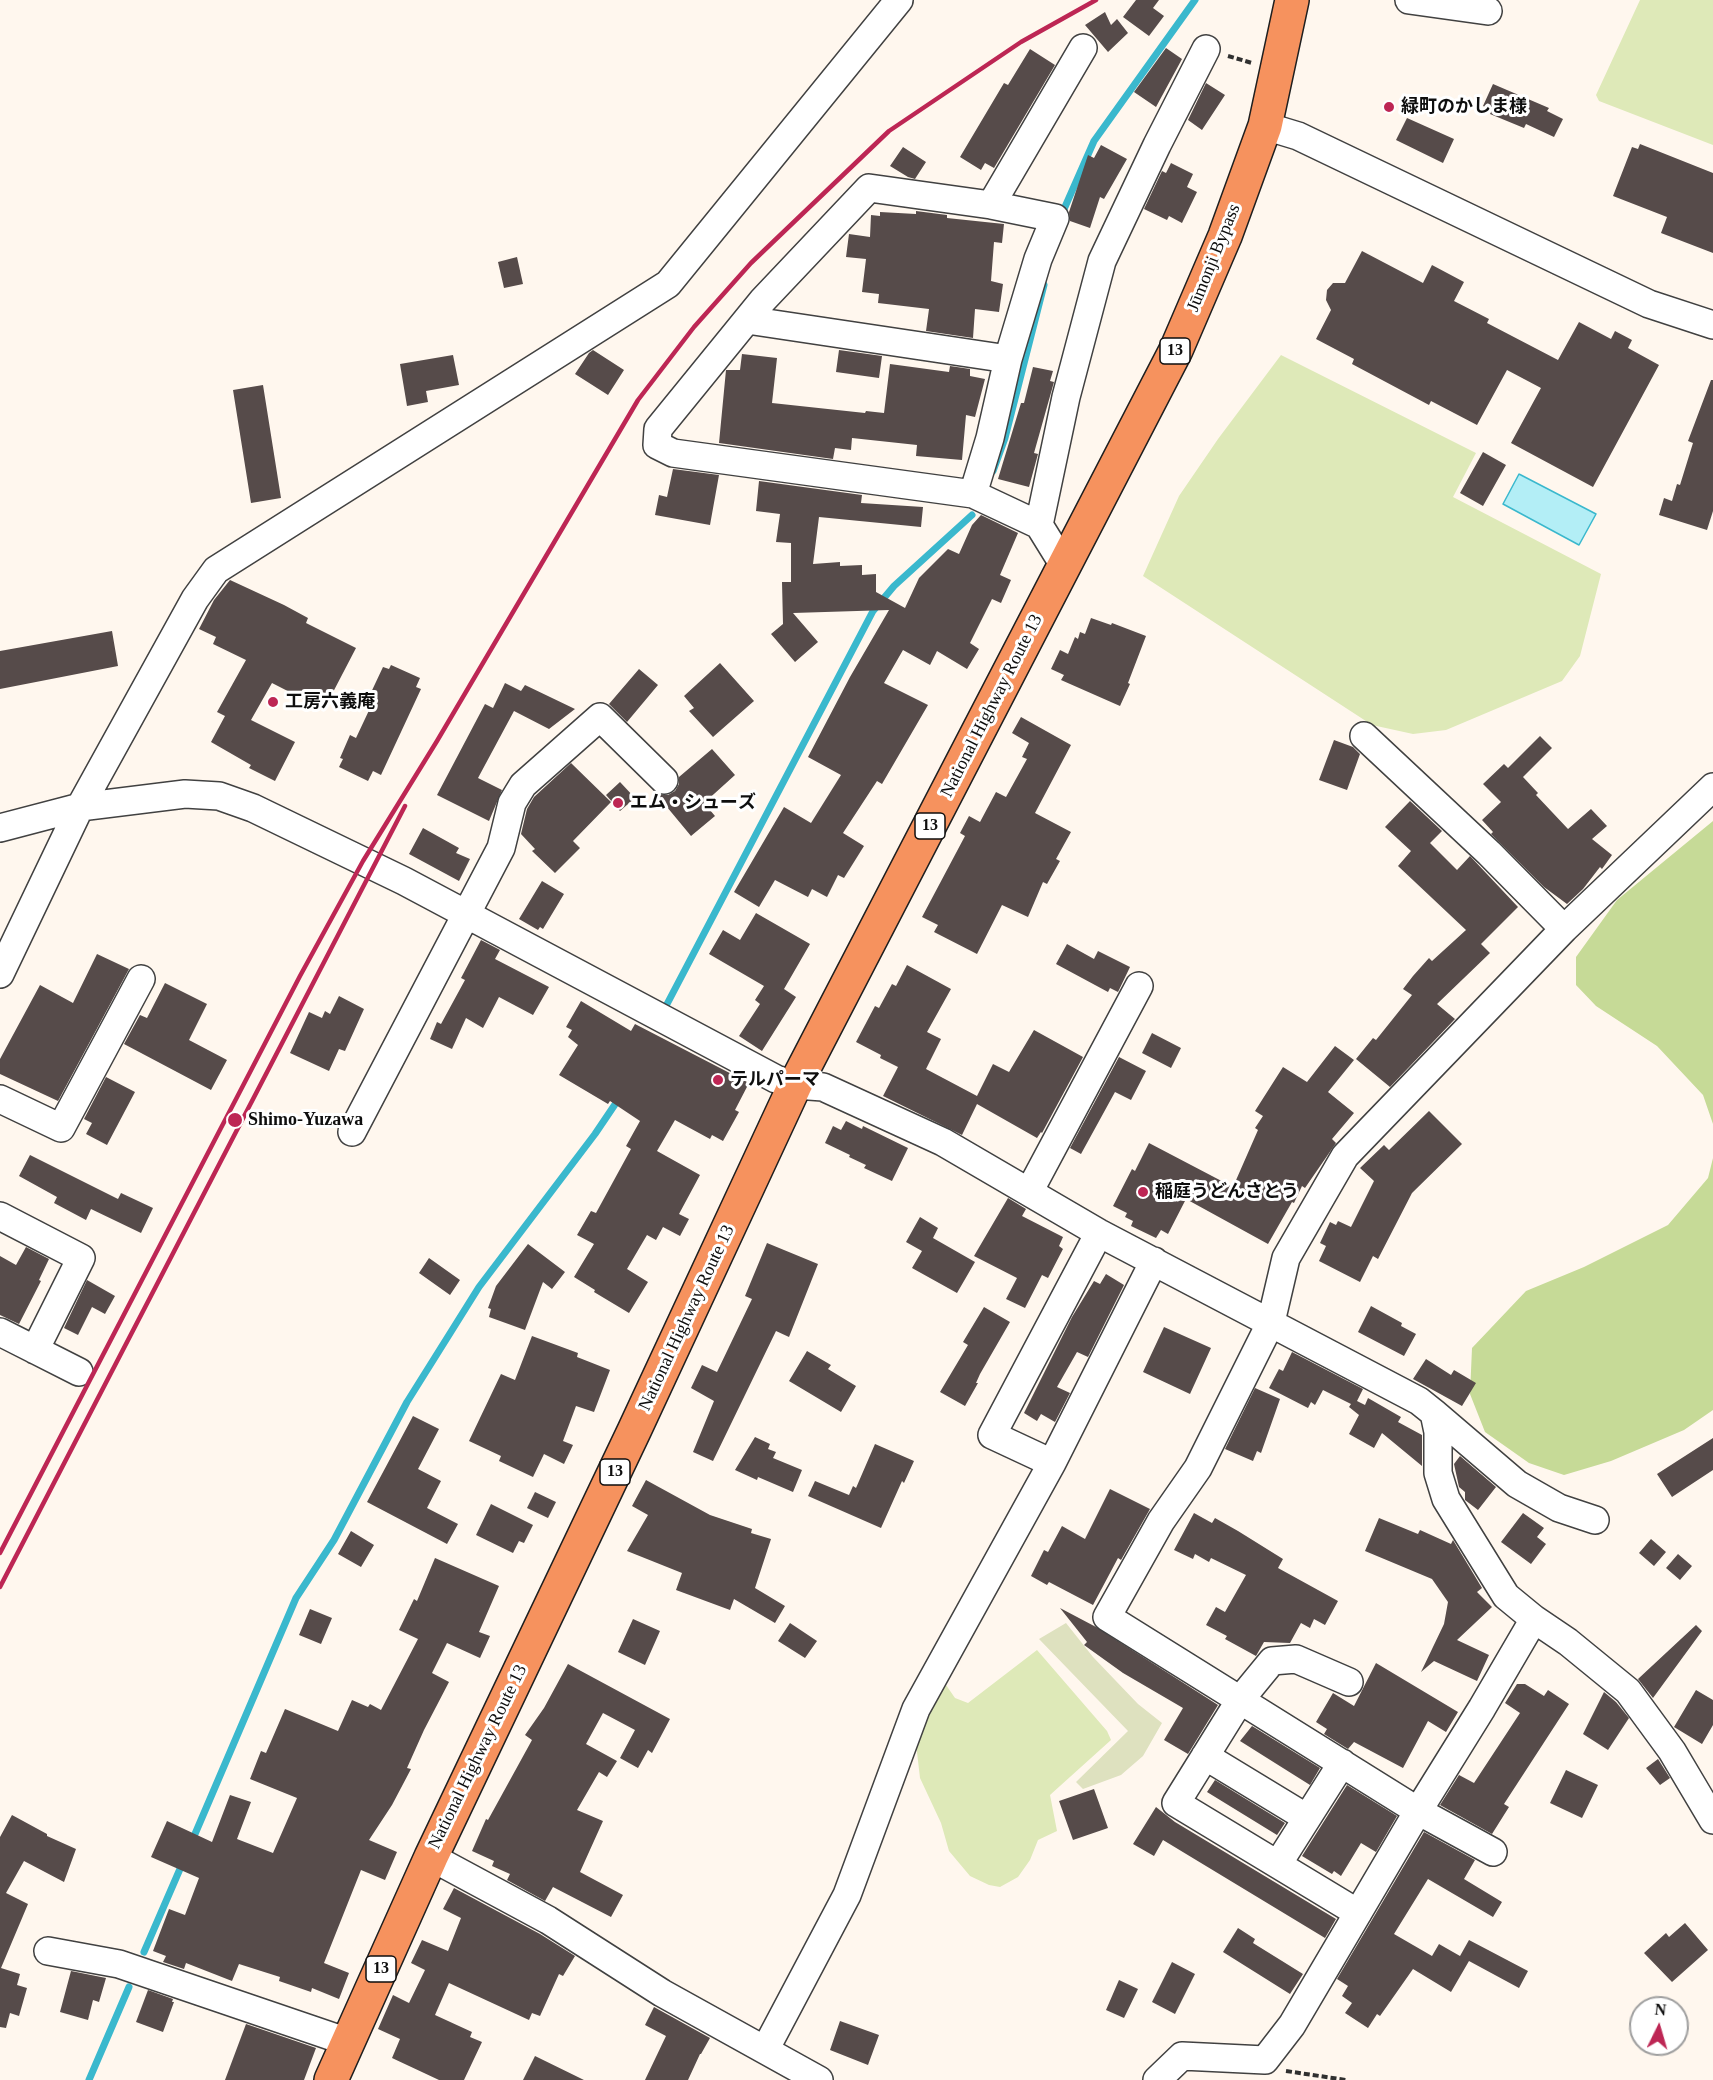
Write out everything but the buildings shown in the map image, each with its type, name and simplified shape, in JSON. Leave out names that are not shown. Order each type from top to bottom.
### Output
[{"type":"highway","name":"Jūmonji Bypass","points":[[1065,567],[1176,350],[1225,236],[1265,126],[1292,0]]},
{"type":"highway","name":"National Highway Route 13","points":[[331,2080],[430,1857],[629,1442],[795,1085],[1065,567]]},
{"type":"street","points":[[0,974],[80,807],[195,599],[216,570],[668,284],[899,0]]},
{"type":"street","points":[[1409,0],[1488,10]]},
{"type":"street","points":[[991,206],[1083,48]]},
{"type":"street","points":[[1039,525],[1066,397],[1102,261],[1206,49]]},
{"type":"street","points":[[1265,126],[1299,136],[1649,304],[1713,325]]},
{"type":"street","points":[[973,494],[990,438],[1008,358],[1038,259],[1055,218],[869,188],[763,300],[658,429],[657,445],[673,453],[973,494],[1039,525],[1065,567]]},
{"type":"street","points":[[747,320],[1008,358]]},
{"type":"street","points":[[352,1132],[501,849],[512,803],[523,785],[600,717],[664,780]]},
{"type":"street","points":[[1364,736],[1490,853],[1564,929]]},
{"type":"street","points":[[1493,1852],[1418,1811],[1107,1617],[1161,1521],[1198,1468],[1271,1322],[1286,1258],[1345,1156],[1564,929],[1713,787]]},
{"type":"street","points":[[0,828],[80,807],[185,794],[219,796],[253,808],[395,876],[776,1079],[795,1085],[823,1087],[943,1143],[1099,1233],[1419,1401],[1517,1484],[1560,1508],[1595,1520]]},
{"type":"street","points":[[0,1099],[61,1128],[141,979]]},
{"type":"street","points":[[1029,1192],[1139,986]]},
{"type":"street","points":[[0,1216],[81,1258],[35,1350]]},
{"type":"street","points":[[1052,1463],[992,1435],[1099,1233]]},
{"type":"street","points":[[765,2050],[847,1895],[915,1709],[1052,1463],[1154,1261]]},
{"type":"street","points":[[0,1332],[79,1372]]},
{"type":"street","points":[[1434,1413],[1438,1432],[1438,1473],[1446,1499],[1506,1596],[1628,1691],[1672,1751],[1713,1820]]},
{"type":"street","points":[[1156,2080],[1182,2056],[1265,2060],[1292,2025],[1534,1618]]},
{"type":"street","points":[[1349,1682],[1296,1659],[1272,1661],[1240,1700],[1176,1803],[1358,1913]]},
{"type":"street","points":[[1205,1756],[1307,1818]]},
{"type":"street","points":[[1278,1864],[1342,1764]]},
{"type":"street","points":[[430,1857],[548,1920],[662,1993],[819,2080]]},
{"type":"street","points":[[48,1951],[119,1964],[348,2042]]},
{"type":"path","points":[[1206,49],[1259,65]]},
{"type":"path","points":[[1265,2060],[1282,2070],[1346,2080]]},
{"type":"green space","points":[[1640,0],[1713,0],[1713,145],[1599,101],[1596,95]]},
{"type":"green space","points":[[1281,355],[1476,453],[1453,497],[1601,574],[1580,656],[1562,681],[1446,730],[1413,734],[1372,725],[1143,576],[1179,496],[1218,439]]},
{"type":"green space","points":[[1713,821],[1713,1124],[1703,1095],[1657,1046],[1596,1006],[1576,985],[1576,957],[1617,900]]},
{"type":"green space","points":[[1713,1158],[1713,1410],[1684,1430],[1611,1461],[1564,1475],[1529,1463],[1485,1432],[1470,1394],[1472,1348],[1526,1291],[1584,1267],[1668,1225],[1708,1178]]},
{"type":"green space","points":[[1066,1623],[1093,1657],[1138,1704],[1162,1723],[1143,1756],[1121,1775],[1083,1789],[1076,1782],[1128,1731],[1039,1639]]},
{"type":"green space","points":[[1037,1650],[1107,1731],[1111,1740],[1050,1795],[1057,1831],[1038,1840],[1030,1860],[1018,1877],[1000,1887],[989,1885],[970,1876],[949,1851],[941,1823],[920,1778],[915,1735],[942,1671],[946,1685],[955,1698],[968,1703]]},
{"type":"water","points":[[1519,474],[1596,514],[1579,545],[1503,504]]},
{"type":"waterway","points":[[1061,216],[1094,141],[1195,0]]},
{"type":"waterway","points":[[993,471],[1005,438],[1044,285]]},
{"type":"waterway","points":[[666,1006],[873,611],[894,586],[972,515]]},
{"type":"waterway","points":[[192,1841],[296,1598],[334,1540],[407,1402],[479,1287],[595,1134],[620,1097]]},
{"type":"waterway","points":[[144,1952],[183,1862]]},
{"type":"waterway","points":[[89,2080],[129,1987]]},
{"type":"railway","points":[[0,1553],[300,976],[363,861],[437,741],[638,400],[694,327],[751,263],[889,131],[1021,42],[1096,0]]},
{"type":"railway","points":[[0,1587],[405,806]]},
{"type":"place","name":"緑町のかしま様","points":[[1389,107]]},
{"type":"place","name":"工房六義庵","points":[[273,702]]},
{"type":"place","name":"エム・シューズ","points":[[618,803]]},
{"type":"place","name":"テルパーマ","points":[[718,1080]]},
{"type":"place","name":"Shimo-Yuzawa","points":[[235,1120]]},
{"type":"place","name":"稲庭うどんさとう","points":[[1143,1192]]}]
